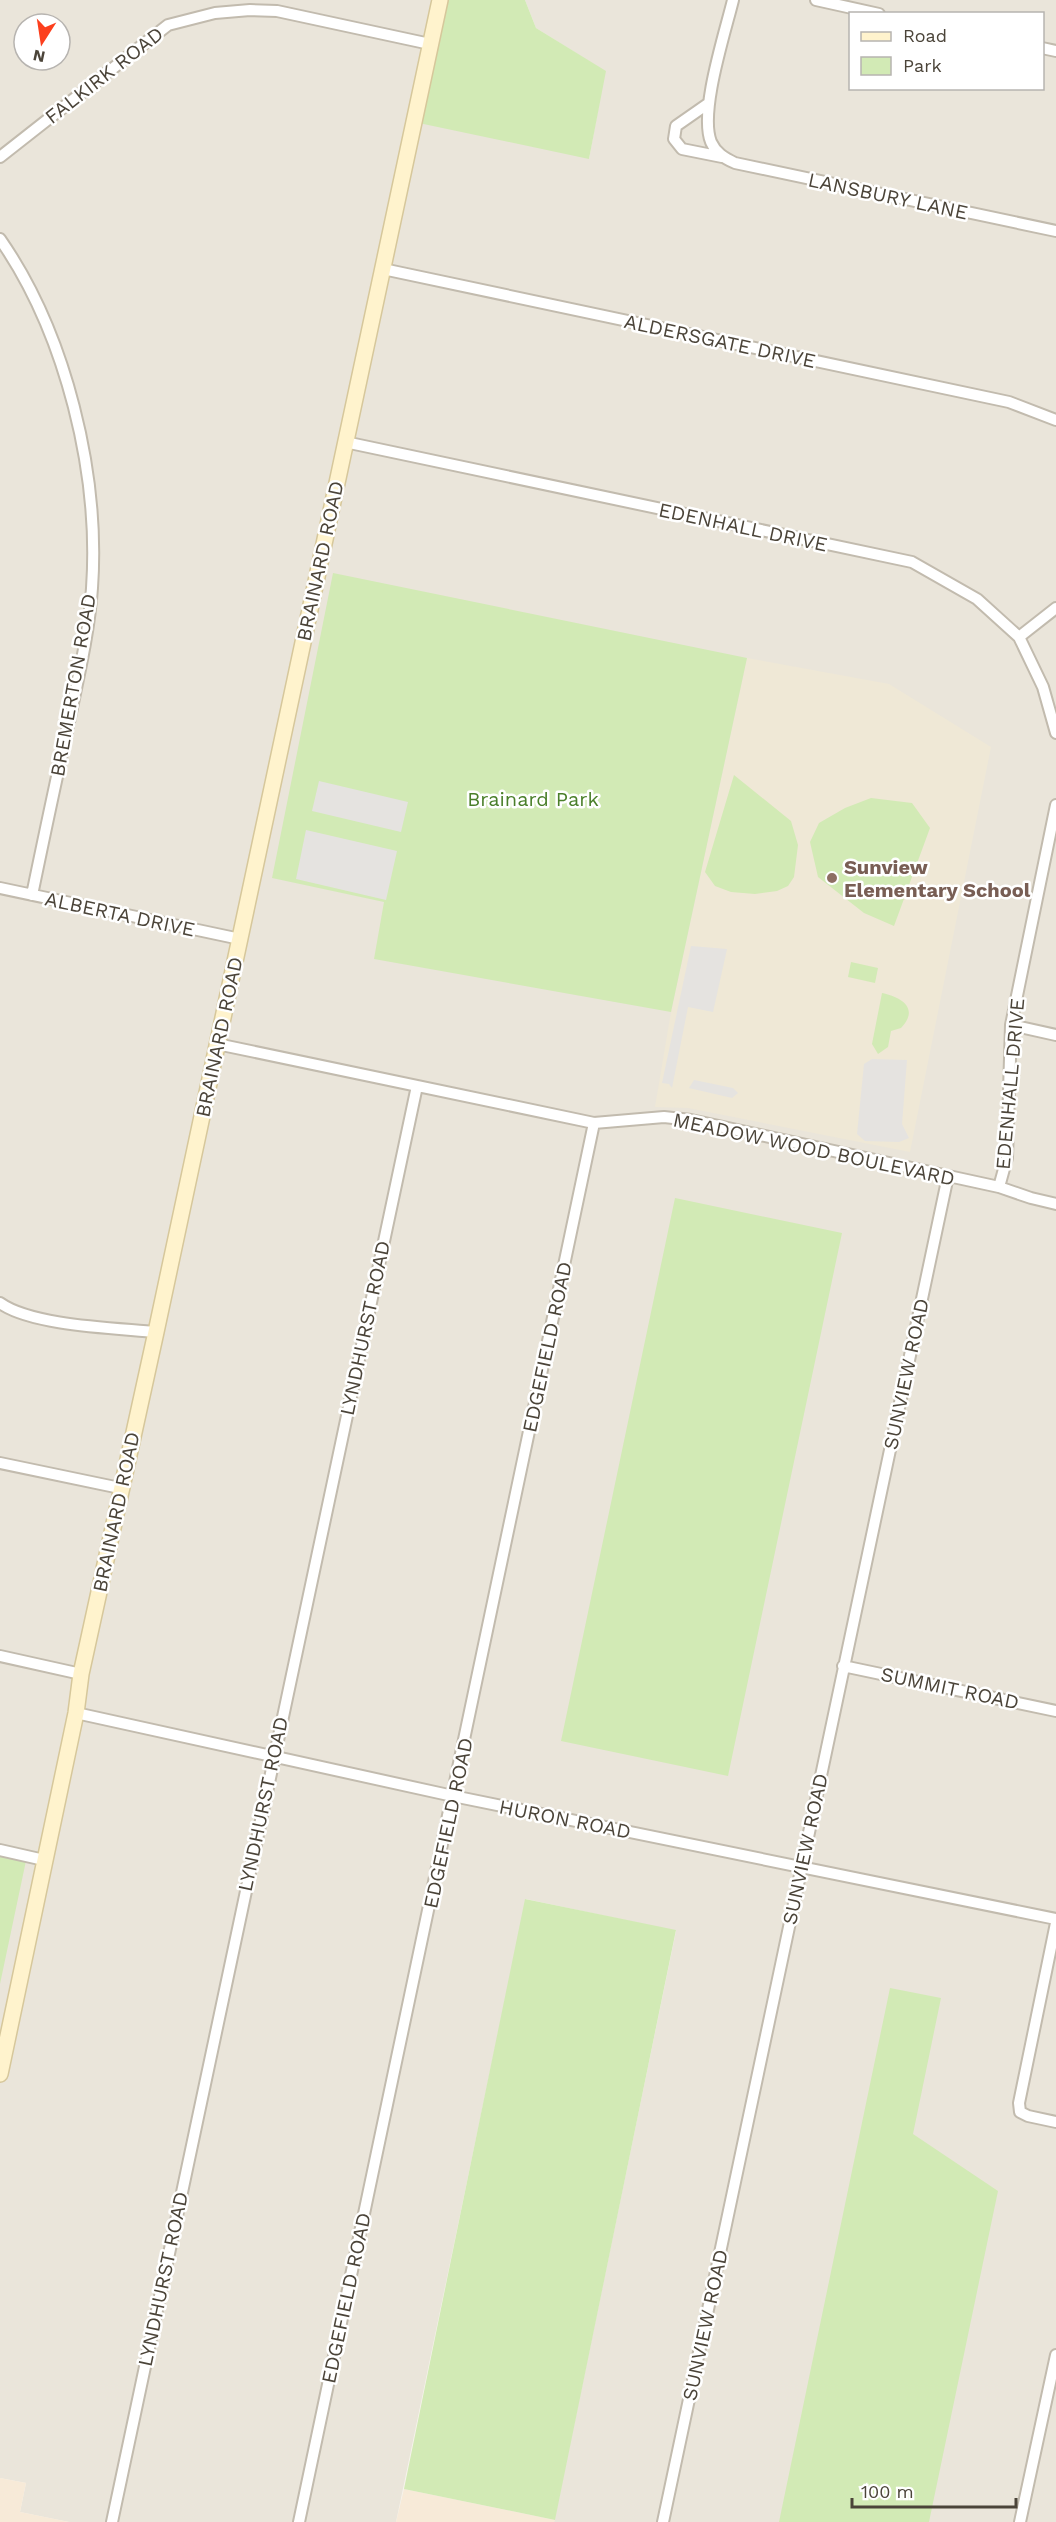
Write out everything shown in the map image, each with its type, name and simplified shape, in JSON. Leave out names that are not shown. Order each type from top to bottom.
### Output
[{"type":"main road","name":"BRAINARD ROAD","points":[[0,2074],[76,1713],[81,1674],[120,1488],[218,1044],[440,0]]},
{"type":"street","points":[[722,157],[712,144],[708,131],[709,103],[733,0]]},
{"type":"street","points":[[816,0],[870,12]]},
{"type":"street","name":"FALKIRK ROAD","points":[[0,157],[168,25],[215,13],[250,10],[277,11],[430,45]]},
{"type":"street","name":"LANSBURY LANE","points":[[709,103],[681,122],[674,132],[674,139],[682,149],[722,157],[735,163],[1056,231]]},
{"type":"street","points":[[705,154],[712,144]]},
{"type":"street","name":"BREMERTON ROAD","points":[[0,239],[38,307],[62,368],[77,421],[89,479],[93,533],[92,588],[86,642],[32,895]]},
{"type":"street","name":"ALDERSGATE DRIVE","points":[[383,269],[1009,402],[1056,420]]},
{"type":"street","name":"EDENHALL DRIVE","points":[[345,442],[912,562],[977,599],[1019,637],[1043,687],[1056,733]]},
{"type":"street","points":[[1019,637],[1056,608]]},
{"type":"street","name":"EDENHALL DRIVE","points":[[999,1187],[1007,1158],[1011,1025],[1056,805]]},
{"type":"street","name":"ALBERTA DRIVE","points":[[0,888],[240,939]]},
{"type":"street","points":[[1011,1025],[1056,1035]]},
{"type":"street","name":"MEADOW WOOD BOULEVARD","points":[[218,1044],[594,1123],[664,1117],[691,1119],[999,1187],[1056,1204]]},
{"type":"street","name":"LYNDHURST ROAD","points":[[112,2522],[273,1755],[417,1086]]},
{"type":"street","name":"EDGEFIELD ROAD","points":[[298,2522],[594,1123]]},
{"type":"street","name":"SUNVIEW ROAD","points":[[663,2522],[948,1176]]},
{"type":"street","points":[[0,1303],[25,1314],[78,1326],[156,1332]]},
{"type":"street","points":[[0,1462],[120,1488]]},
{"type":"street","points":[[0,1656],[81,1674]]},
{"type":"street","name":"SUMMIT ROAD","points":[[843,1666],[1056,1711]]},
{"type":"street","name":"HURON ROAD","points":[[76,1713],[453,1796],[802,1866],[1056,1921]]},
{"type":"street","points":[[0,1850],[44,1860]]},
{"type":"street","points":[[1056,1921],[1019,2103],[1020,2112],[1056,2122]]},
{"type":"street","points":[[1020,2522],[1056,2355]]},
{"type":"shaded area","points":[[0,0],[440,0],[589,159],[605,71],[536,28],[525,0],[1056,0],[1056,2522],[554,2522],[676,1931],[526,1899],[396,2522],[69,2522],[20,2512],[26,2483],[0,2478]]},
{"type":"shaded area","name":"Sunview Elementary School","points":[[747,658],[889,684],[991,747],[910,1152],[688,1108],[655,1107],[671,1012]]},
{"type":"shaded area","points":[[319,781],[408,802],[401,832],[312,811]]},
{"type":"shaded area","points":[[306,830],[397,851],[386,900],[296,879]]},
{"type":"shaded area","points":[[691,946],[727,949],[713,1012],[688,1007],[672,1088],[669,1084],[662,1083]]},
{"type":"shaded area","points":[[872,1059],[907,1060],[902,1124],[909,1138],[899,1142],[865,1141],[857,1134],[864,1064]]},
{"type":"shaded area","points":[[694,1080],[733,1088],[738,1093],[732,1098],[689,1088]]},
{"type":"shaded area","points":[[0,2478],[26,2483],[20,2512],[69,2522],[0,2522]]},
{"type":"shaded area","points":[[404,2489],[555,2520],[554,2522],[396,2522]]},
{"type":"green space","points":[[440,0],[525,0],[536,28],[606,71],[589,159],[414,122]]},
{"type":"green space","name":"Brainard Park","points":[[333,573],[747,658],[671,1012],[374,959],[384,902],[272,878]]},
{"type":"green space","points":[[734,775],[791,821],[798,845],[794,877],[788,886],[777,891],[755,894],[731,892],[715,886],[705,872]]},
{"type":"green space","points":[[871,798],[912,803],[930,828],[894,926],[864,913],[818,877],[810,842],[819,823],[845,808]]},
{"type":"green space","points":[[851,962],[878,968],[875,983],[848,977]]},
{"type":"green space","points":[[882,993],[896,997],[906,1004],[909,1015],[901,1028],[891,1031],[888,1047],[878,1054],[872,1044]]},
{"type":"green space","points":[[675,1198],[842,1233],[728,1776],[561,1741]]},
{"type":"green space","points":[[0,1850],[27,1856],[0,1984]]},
{"type":"green space","points":[[525,1899],[676,1930],[555,2520],[404,2489]]},
{"type":"green space","points":[[890,1988],[941,1998],[913,2134],[998,2191],[929,2522],[779,2522]]},
{"type":"place","name":"Sunview Elementary School","points":[[832,878]]}]
